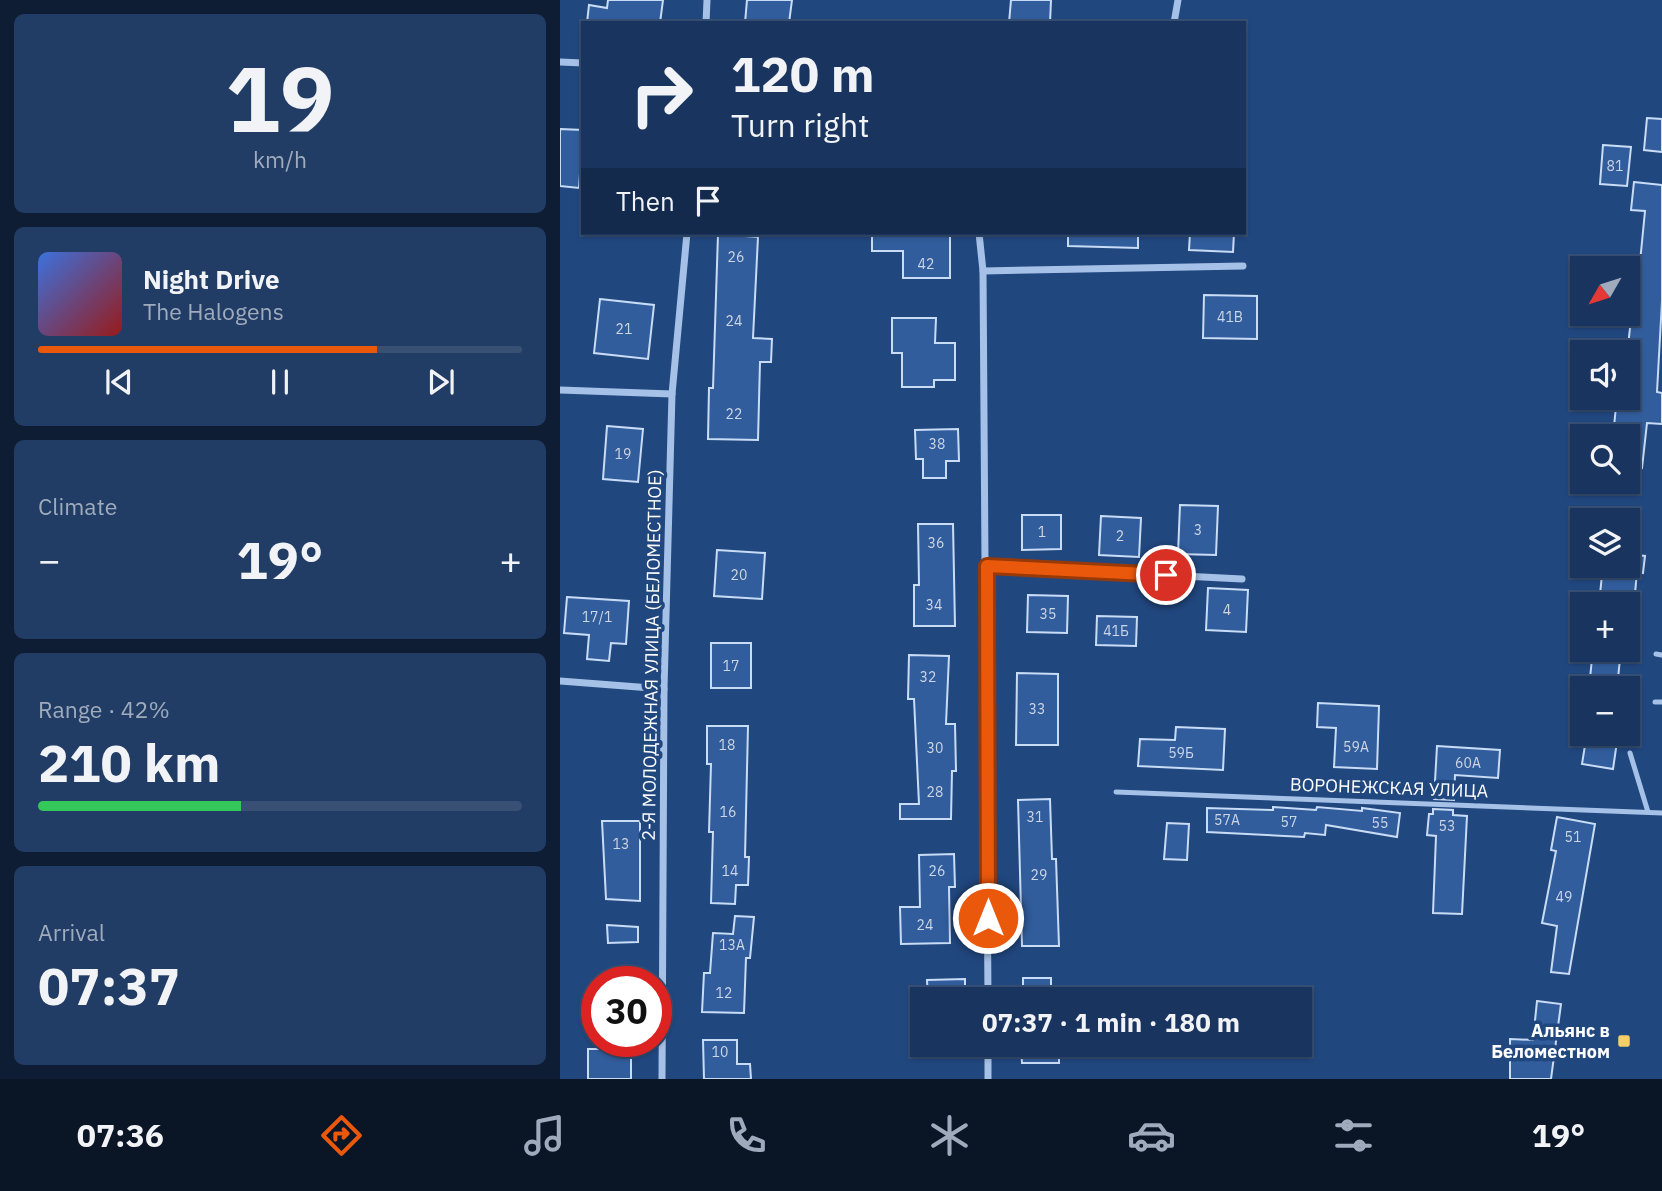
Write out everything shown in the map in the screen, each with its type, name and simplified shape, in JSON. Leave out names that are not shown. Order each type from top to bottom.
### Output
[{"type":"street","points":[[706,21],[707,0]]},
{"type":"street","points":[[1174,21],[1178,0]]},
{"type":"street","points":[[560,62],[581,64]]},
{"type":"street","name":"2-Я МОЛОДЕЖНАЯ УЛИЦА (БЕЛОМЕСТНОЕ)","points":[[662,1079],[664,689],[672,394],[687,235]]},
{"type":"street","points":[[979,235],[983,271],[987,566],[988,987]]},
{"type":"street","points":[[983,271],[1243,267]]},
{"type":"street","points":[[560,390],[672,394]]},
{"type":"street","points":[[987,566],[1242,579]]},
{"type":"street","points":[[560,681],[664,689]]},
{"type":"street","points":[[988,1057],[988,1079]]},
{"type":"lane","points":[[1630,753],[1648,812]]},
{"type":"lane","name":"ВОРОНЕЖСКАЯ УЛИЦА","points":[[1116,792],[1662,813]]},
{"type":"building","points":[[608,0],[663,0],[660,21],[587,21],[589,5],[607,8]]},
{"type":"building","points":[[747,0],[792,0],[789,21],[745,21]]},
{"type":"building","points":[[1011,0],[1051,0],[1050,21],[1009,21]]},
{"type":"building","points":[[1647,118],[1662,119],[1662,152],[1644,150]]},
{"type":"building","points":[[560,129],[581,130],[579,188],[560,186]]},
{"type":"building","points":[[1603,145],[1631,147],[1627,186],[1600,184]]},
{"type":"building","points":[[1634,182],[1662,185],[1662,301],[1657,392],[1662,393],[1662,424],[1647,423],[1642,468],[1640,424],[1614,424],[1616,410],[1640,410],[1640,340],[1629,340],[1630,326],[1640,326],[1640,262],[1645,211],[1631,210]]},
{"type":"building","points":[[718,235],[758,237],[753,338],[772,339],[771,362],[760,362],[758,440],[708,439],[709,388],[713,388]]},
{"type":"building","points":[[872,235],[950,235],[950,278],[903,278],[903,251],[872,251]]},
{"type":"building","points":[[1068,235],[1138,235],[1138,248],[1068,246]]},
{"type":"building","points":[[1190,235],[1234,235],[1233,252],[1189,250]]},
{"type":"building","points":[[1204,295],[1257,296],[1257,339],[1203,338]]},
{"type":"building","points":[[600,299],[654,305],[648,359],[594,353]]},
{"type":"building","points":[[892,318],[936,318],[935,343],[955,343],[955,380],[934,380],[934,387],[902,387],[902,353],[892,353]]},
{"type":"building","points":[[607,426],[643,429],[638,482],[603,479]]},
{"type":"building","points":[[958,429],[959,461],[946,461],[946,478],[923,478],[923,459],[916,459],[915,430]]},
{"type":"building","points":[[1180,505],[1218,506],[1216,555],[1178,554]]},
{"type":"building","points":[[1022,515],[1061,515],[1061,549],[1022,550]]},
{"type":"building","points":[[1101,516],[1141,518],[1139,557],[1099,555]]},
{"type":"building","points":[[918,524],[953,524],[955,626],[914,626],[914,585],[919,585]]},
{"type":"building","points":[[717,550],[765,553],[762,599],[714,596]]},
{"type":"building","points":[[1640,555],[1645,556],[1643,573],[1640,572]]},
{"type":"building","points":[[1602,578],[1636,578],[1635,592],[1600,592]]},
{"type":"building","points":[[1208,588],[1248,590],[1246,632],[1206,630]]},
{"type":"building","points":[[1028,595],[1068,596],[1067,633],[1027,632]]},
{"type":"building","points":[[567,597],[629,601],[626,644],[611,643],[609,661],[587,659],[589,635],[564,633]]},
{"type":"building","points":[[1097,616],[1137,617],[1136,646],[1096,645]]},
{"type":"building","points":[[711,643],[751,643],[751,688],[711,688]]},
{"type":"building","points":[[909,655],[949,656],[946,724],[955,724],[956,771],[952,771],[951,819],[900,819],[900,804],[919,804],[914,699],[908,699]]},
{"type":"building","points":[[1592,662],[1620,662],[1618,676],[1590,676]]},
{"type":"building","points":[[1017,673],[1058,674],[1058,745],[1016,745]]},
{"type":"building","points":[[1318,703],[1379,706],[1377,769],[1334,767],[1336,728],[1317,727]]},
{"type":"building","points":[[707,726],[748,726],[745,857],[749,857],[748,885],[736,885],[735,904],[711,903],[713,832],[709,832],[711,764],[707,764]]},
{"type":"building","points":[[1176,727],[1225,729],[1223,770],[1138,766],[1140,739],[1175,740]]},
{"type":"building","points":[[1437,746],[1500,750],[1498,778],[1455,775],[1454,800],[1434,799]]},
{"type":"building","points":[[1585,746],[1616,746],[1613,769],[1582,764]]},
{"type":"building","points":[[1050,799],[1052,859],[1056,859],[1059,946],[1022,946],[1018,800]]},
{"type":"building","points":[[1273,807],[1362,811],[1362,808],[1400,813],[1397,837],[1326,825],[1325,835],[1305,833],[1304,837],[1207,832],[1207,808],[1273,810]]},
{"type":"building","points":[[1433,809],[1453,810],[1453,815],[1467,816],[1462,914],[1433,913],[1436,836],[1427,835],[1429,814],[1433,814]]},
{"type":"building","points":[[1557,817],[1595,824],[1569,974],[1551,972],[1557,926],[1542,923],[1556,851],[1551,850]]},
{"type":"building","points":[[602,821],[640,821],[640,901],[606,899]]},
{"type":"building","points":[[1167,823],[1189,824],[1187,860],[1164,859]]},
{"type":"building","points":[[954,854],[955,887],[949,887],[950,943],[901,944],[900,907],[920,907],[919,855]]},
{"type":"building","points":[[735,916],[754,917],[750,958],[746,958],[744,1013],[702,1012],[704,973],[710,973],[713,933],[733,934]]},
{"type":"building","points":[[607,925],[638,927],[638,942],[608,943]]},
{"type":"building","points":[[1023,978],[1051,978],[1051,987],[1023,987]]},
{"type":"building","points":[[965,979],[965,987],[927,987],[927,980]]},
{"type":"building","points":[[1537,1001],[1561,1004],[1551,1079],[1510,1079],[1510,1039],[1533,1040]]},
{"type":"building","points":[[703,1040],[737,1040],[737,1064],[750,1064],[751,1079],[704,1079]]},
{"type":"building","points":[[588,1057],[631,1057],[631,1079],[588,1079]]},
{"type":"building","points":[[1022,1057],[1059,1057],[1059,1063],[1022,1063]]},
{"type":"place","name":"Альянс в Беломестном","points":[[1624,1041]]},
{"type":"route","points":[[988,918],[987,566],[1166,575]]}]
